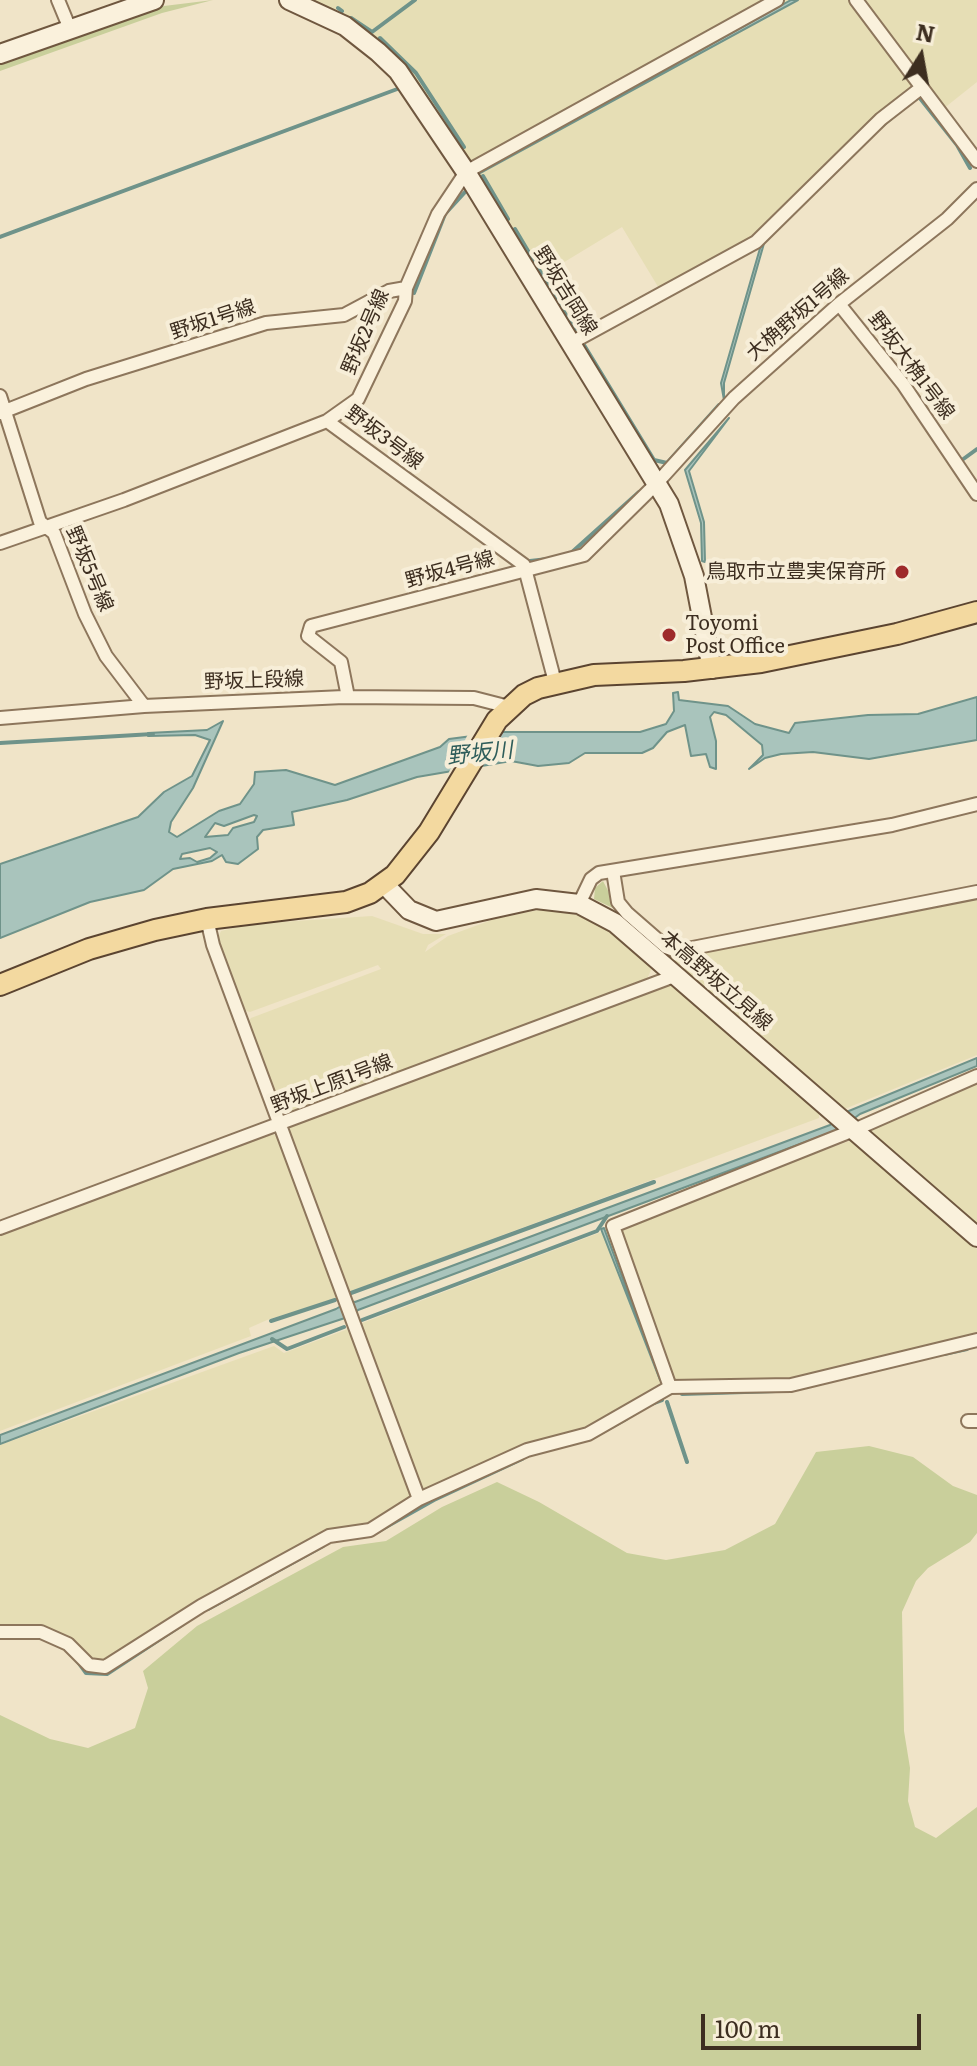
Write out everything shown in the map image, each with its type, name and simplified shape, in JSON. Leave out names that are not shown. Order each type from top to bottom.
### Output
[{"type":"main road","points":[[0,985],[89,949],[207,919],[346,902],[384,884],[400,870],[442,812],[488,731],[524,695],[555,682],[594,675],[712,669],[814,652],[977,612]]},
{"type":"street","points":[[58,0],[70,29]]},
{"type":"street","points":[[0,54],[70,29],[121,5],[154,0]]},
{"type":"street","name":"野坂吉岡線","points":[[289,0],[345,26],[398,71],[466,172],[657,483],[688,553],[712,669]]},
{"type":"street","points":[[406,288],[438,214],[466,172],[777,0]]},
{"type":"street","points":[[856,0],[977,161]]},
{"type":"street","points":[[571,343],[756,242],[881,119],[921,88]]},
{"type":"street","name":"大桷野坂1号線","points":[[657,483],[734,398],[839,304],[947,219],[977,189]]},
{"type":"street","name":"野坂1号線","points":[[3,412],[86,379],[266,323],[344,315],[389,291],[406,288]]},
{"type":"street","name":"野坂2号線","points":[[327,421],[358,399],[405,301],[406,288]]},
{"type":"street","name":"野坂大桷1号線","points":[[839,304],[903,384],[977,494]]},
{"type":"street","name":"野坂5号線","points":[[0,396],[40,522],[49,526],[106,656],[144,706]]},
{"type":"street","name":"野坂3号線","points":[[0,543],[327,421],[519,560],[525,571]]},
{"type":"street","name":"野坂4号線","points":[[348,697],[341,662],[308,636],[311,626],[584,555],[657,483]]},
{"type":"street","points":[[525,571],[555,682]]},
{"type":"street","name":"野坂上段線","points":[[0,718],[144,706],[348,697],[474,698],[508,708]]},
{"type":"street","points":[[579,904],[591,879],[613,871],[892,825],[977,804]]},
{"type":"street","points":[[613,871],[618,902],[666,947],[677,951],[977,892]]},
{"type":"street","name":"本高野坂立見線","points":[[384,884],[409,910],[436,921],[536,899],[579,904],[615,923],[977,1237]]},
{"type":"street","points":[[207,919],[213,945],[419,1499]]},
{"type":"street","name":"野坂上原1号線","points":[[0,1228],[677,975]]},
{"type":"street","points":[[670,1387],[613,1226],[854,1130],[977,1076]]},
{"type":"street","points":[[0,1632],[41,1632],[68,1644],[89,1665],[105,1667],[201,1606],[329,1536],[370,1530],[419,1499],[527,1450],[588,1434],[670,1387],[791,1385],[977,1340]]},
{"type":"shaded area","points":[[310,0],[769,0],[473,163],[466,161],[374,39],[335,11]]},
{"type":"shaded area","points":[[785,0],[852,0],[917,88],[753,239],[660,290],[622,227],[538,278],[478,179],[481,170]]},
{"type":"shaded area","points":[[862,0],[977,0],[977,82],[943,109]]},
{"type":"shaded area","points":[[977,896],[977,1055],[842,1110],[665,956]]},
{"type":"shaded area","points":[[544,909],[578,915],[609,929],[653,965],[645,984],[289,1117],[279,1115],[246,1025],[251,1018],[381,969],[378,965],[250,1012],[240,1009],[217,940],[221,931],[250,924],[372,916],[423,934],[446,934],[428,945],[425,952],[448,936],[497,918]]},
{"type":"shaded area","points":[[672,984],[819,1111],[819,1118],[346,1293],[287,1130],[289,1127]]},
{"type":"shaded area","points":[[977,1081],[977,1228],[867,1132],[869,1127]]},
{"type":"shaded area","points":[[271,1133],[279,1137],[340,1297],[267,1320],[249,1328],[251,1336],[0,1431],[0,1234]]},
{"type":"shaded area","points":[[852,1140],[977,1249],[977,1337],[798,1381],[672,1381],[619,1234],[622,1229],[635,1220]]},
{"type":"shaded area","points":[[607,1230],[662,1382],[659,1387],[598,1426],[422,1490],[357,1325]]},
{"type":"shaded area","points":[[348,1329],[412,1491],[412,1499],[369,1526],[338,1530],[112,1661],[94,1662],[68,1639],[0,1628],[0,1445],[274,1346],[284,1353]]},
{"type":"green space","points":[[213,0],[162,13],[0,71],[0,62],[103,26],[164,6]]},
{"type":"green space","points":[[603,881],[617,908],[666,952],[664,954],[615,909],[594,899],[595,888]]},
{"type":"green space","points":[[869,1446],[913,1457],[953,1486],[977,1495],[977,1533],[970,1542],[928,1568],[916,1581],[902,1612],[904,1731],[910,1768],[908,1801],[915,1827],[936,1838],[977,1807],[977,2066],[0,2066],[0,1715],[50,1739],[88,1748],[135,1728],[148,1688],[143,1671],[197,1626],[343,1547],[386,1541],[442,1507],[497,1482],[539,1502],[627,1553],[666,1560],[725,1550],[775,1524],[816,1452]]},
{"type":"water","points":[[791,0],[798,0],[480,173],[660,73]]},
{"type":"water","points":[[918,97],[857,148],[765,240],[724,383],[724,400],[721,383],[763,238],[859,143]]},
{"type":"water","points":[[729,418],[689,471],[704,522],[705,562],[702,561],[701,523],[685,470]]},
{"type":"water","name":"野坂川","points":[[678,692],[679,700],[728,706],[755,724],[789,733],[795,723],[868,715],[918,714],[977,697],[977,740],[869,759],[813,752],[781,754],[765,758],[749,769],[763,755],[762,745],[726,715],[714,712],[710,717],[716,741],[716,769],[710,767],[706,754],[691,756],[685,725],[667,732],[653,748],[642,753],[585,753],[569,763],[538,766],[511,761],[417,777],[347,800],[292,812],[294,825],[263,830],[257,837],[258,849],[238,864],[226,862],[222,855],[212,861],[173,869],[144,890],[90,902],[0,938],[0,864],[138,817],[164,792],[192,776],[210,740],[195,735],[148,736],[148,733],[207,730],[223,721],[193,788],[171,822],[169,832],[177,837],[219,811],[240,804],[254,784],[255,772],[286,770],[335,785],[440,747],[449,739],[503,732],[640,732],[666,724],[674,711],[673,693]],"holes":[[[257,816],[254,822],[233,828],[228,835],[205,837],[215,823],[224,826]],[[210,848],[217,852],[210,858],[197,862],[190,858],[180,859],[182,854]]]},
{"type":"water","points":[[977,1058],[977,1066],[860,1114],[840,1129],[358,1310],[354,1315],[239,1353],[0,1444],[0,1435],[336,1309],[349,1301],[355,1302],[830,1125],[844,1113]]},
{"type":"water","points":[[604,1228],[660,1380],[601,1229]]},
{"type":"pier","points":[[504,728],[476,772],[447,776],[469,732]]},
{"type":"waterway","points":[[351,18],[372,32],[415,0]]},
{"type":"waterway","points":[[338,8],[342,11]]},
{"type":"waterway","points":[[380,38],[416,73],[464,147]]},
{"type":"waterway","points":[[0,237],[400,88]]},
{"type":"waterway","points":[[919,97],[957,145],[970,168]]},
{"type":"waterway","points":[[483,176],[508,219]]},
{"type":"waterway","points":[[414,293],[445,214],[466,191]]},
{"type":"waterway","points":[[515,229],[576,332]]},
{"type":"waterway","points":[[584,345],[654,460],[667,463],[719,405]]},
{"type":"waterway","points":[[962,460],[977,449]]},
{"type":"waterway","points":[[571,553],[639,492]]},
{"type":"waterway","points":[[530,561],[548,559]]},
{"type":"waterway","points":[[0,743],[153,734]]},
{"type":"waterway","points":[[351,1293],[654,1182]]},
{"type":"waterway","points":[[362,1320],[597,1231],[607,1216]]},
{"type":"waterway","points":[[271,1321],[335,1300]]},
{"type":"waterway","points":[[272,1339],[287,1349],[344,1327]]},
{"type":"waterway","points":[[944,1354],[967,1349]]},
{"type":"waterway","points":[[682,1394],[776,1391]]},
{"type":"waterway","points":[[651,1404],[662,1400]]},
{"type":"waterway","points":[[667,1402],[687,1462]]},
{"type":"waterway","points":[[588,1440],[626,1419]]},
{"type":"waterway","points":[[377,1532],[434,1500],[522,1459]]},
{"type":"waterway","points":[[208,1609],[323,1546]]},
{"type":"waterway","points":[[73,1655],[86,1673],[107,1674],[183,1624]]},
{"type":"place","name":"鳥取市立豊実保育所","points":[[902,572]]},
{"type":"place","name":"Toyomi Post Office","points":[[669,635]]}]
